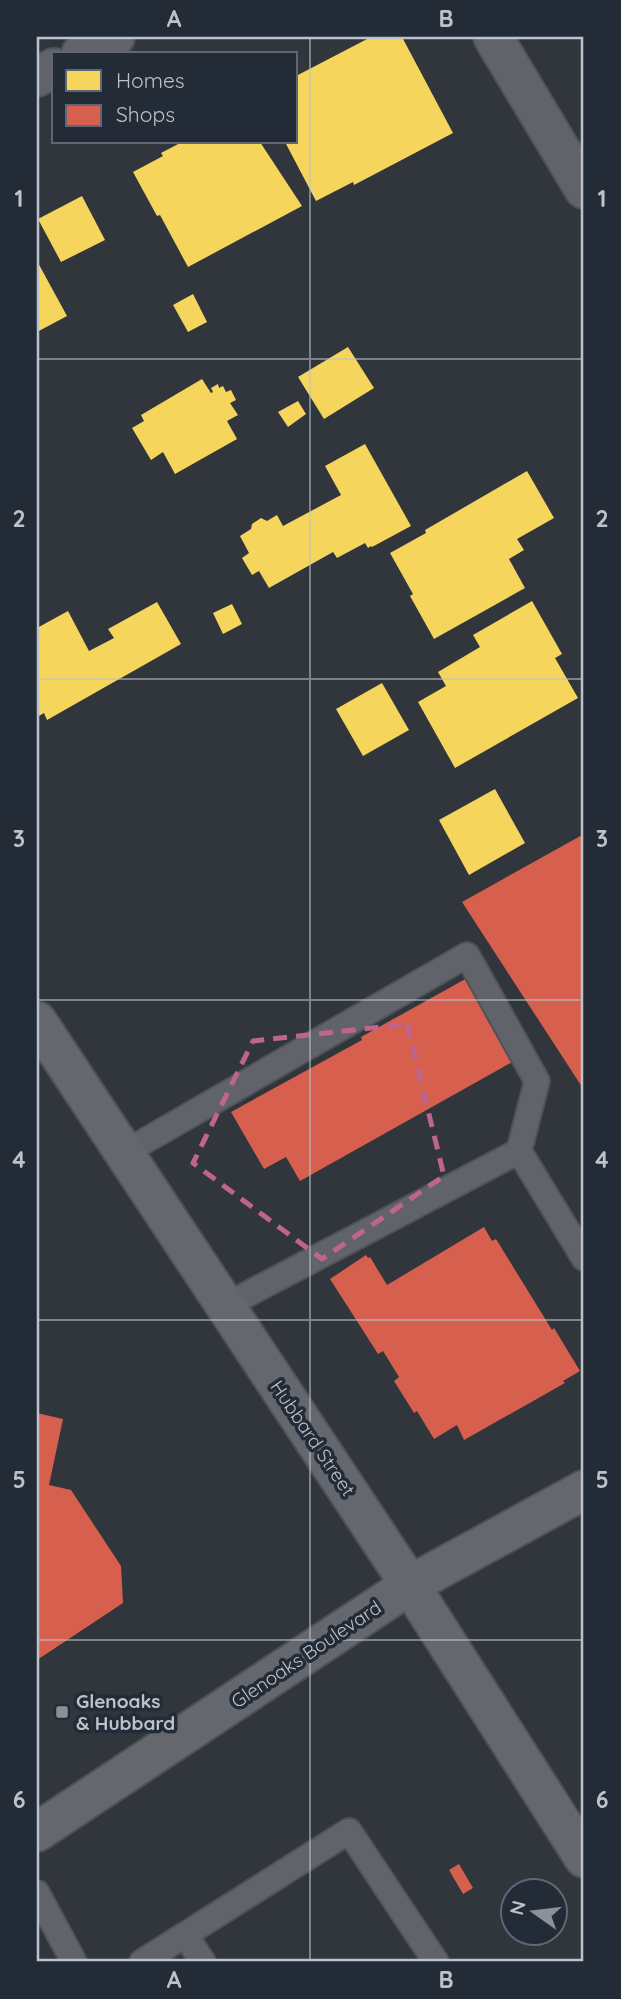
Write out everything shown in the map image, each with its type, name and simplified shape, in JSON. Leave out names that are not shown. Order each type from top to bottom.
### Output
[{"type":"main road","name":"Hubbard Street","points":[[37,1021],[410,1585],[584,1858]]},
{"type":"main road","name":"Glenoaks Boulevard","points":[[37,1832],[410,1585],[584,1490]]},
{"type":"street","points":[[85,52],[115,37]]},
{"type":"street","points":[[493,37],[584,190]]},
{"type":"lane","points":[[124,1153],[467,955],[537,1081],[519,1151],[584,1258]]},
{"type":"lane","points":[[225,1306],[519,1151]]},
{"type":"lane","points":[[142,1962],[349,1831],[436,1962]]},
{"type":"lane","points":[[37,1893],[74,1962]]},
{"type":"lane","points":[[185,1935],[203,1962]]},
{"type":"highlighted area","points":[[407,1024],[444,1176],[322,1259],[193,1163],[253,1041]]},
{"type":"building: Homes","points":[[371,37],[402,37],[453,133],[354,185],[353,182],[316,201],[286,144],[298,144],[298,75]]},
{"type":"building: Homes","points":[[178,144],[261,144],[302,206],[188,267],[133,172],[163,156],[161,153]]},
{"type":"building: Homes","points":[[82,196],[105,240],[61,262],[38,219]]},
{"type":"building: Homes","points":[[37,261],[67,316],[37,332]]},
{"type":"building: Homes","points":[[193,294],[207,322],[188,332],[173,305]]},
{"type":"building: Homes","points":[[348,347],[374,388],[324,419],[298,377]]},
{"type":"building: Homes","points":[[202,379],[211,393],[211,388],[218,384],[219,388],[223,386],[226,392],[231,390],[236,400],[230,403],[238,415],[227,421],[237,439],[175,474],[163,452],[151,460],[132,428],[144,421],[141,415]]},
{"type":"building: Homes","points":[[298,401],[306,414],[288,427],[278,412]]},
{"type":"building: Homes","points":[[365,444],[411,526],[372,547],[368,548],[365,543],[337,558],[333,552],[269,588],[259,571],[252,575],[242,558],[249,553],[240,536],[261,518],[267,521],[277,515],[283,526],[341,495],[325,466]]},
{"type":"building: Homes","points":[[527,471],[554,518],[517,539],[524,550],[509,559],[525,588],[434,639],[390,553]]},
{"type":"building: Homes","points":[[532,601],[562,654],[555,658],[578,698],[455,768],[418,702],[446,686],[438,672],[480,647],[473,635]]},
{"type":"building: Homes","points":[[157,602],[181,644],[47,720],[44,713],[37,717],[37,628],[68,611],[89,651],[114,638],[108,629]]},
{"type":"building: Homes","points":[[232,604],[242,624],[223,634],[213,613]]},
{"type":"building: Homes","points":[[382,683],[409,730],[363,756],[336,709]]},
{"type":"building: Homes","points":[[495,789],[525,843],[469,875],[439,820]]},
{"type":"building: Shops","points":[[584,834],[584,1090],[462,902]]},
{"type":"building: Shops","points":[[469,977],[516,1060],[300,1181],[286,1157],[264,1169],[231,1112]]},
{"type":"building: Shops","points":[[484,1227],[492,1241],[496,1239],[580,1371],[563,1381],[565,1383],[464,1440],[457,1425],[434,1439],[394,1381],[399,1377],[383,1351],[378,1354],[330,1279],[366,1255],[370,1257],[387,1285]]},
{"type":"building: Shops","points":[[37,1413],[63,1419],[49,1485],[71,1490],[121,1566],[123,1603],[37,1660]]},
{"type":"building: Shops","points":[[459,1864],[473,1888],[463,1894],[449,1870]]},
{"type":"place","name":"Glenoaks & Hubbard","points":[[62,1712]]}]
